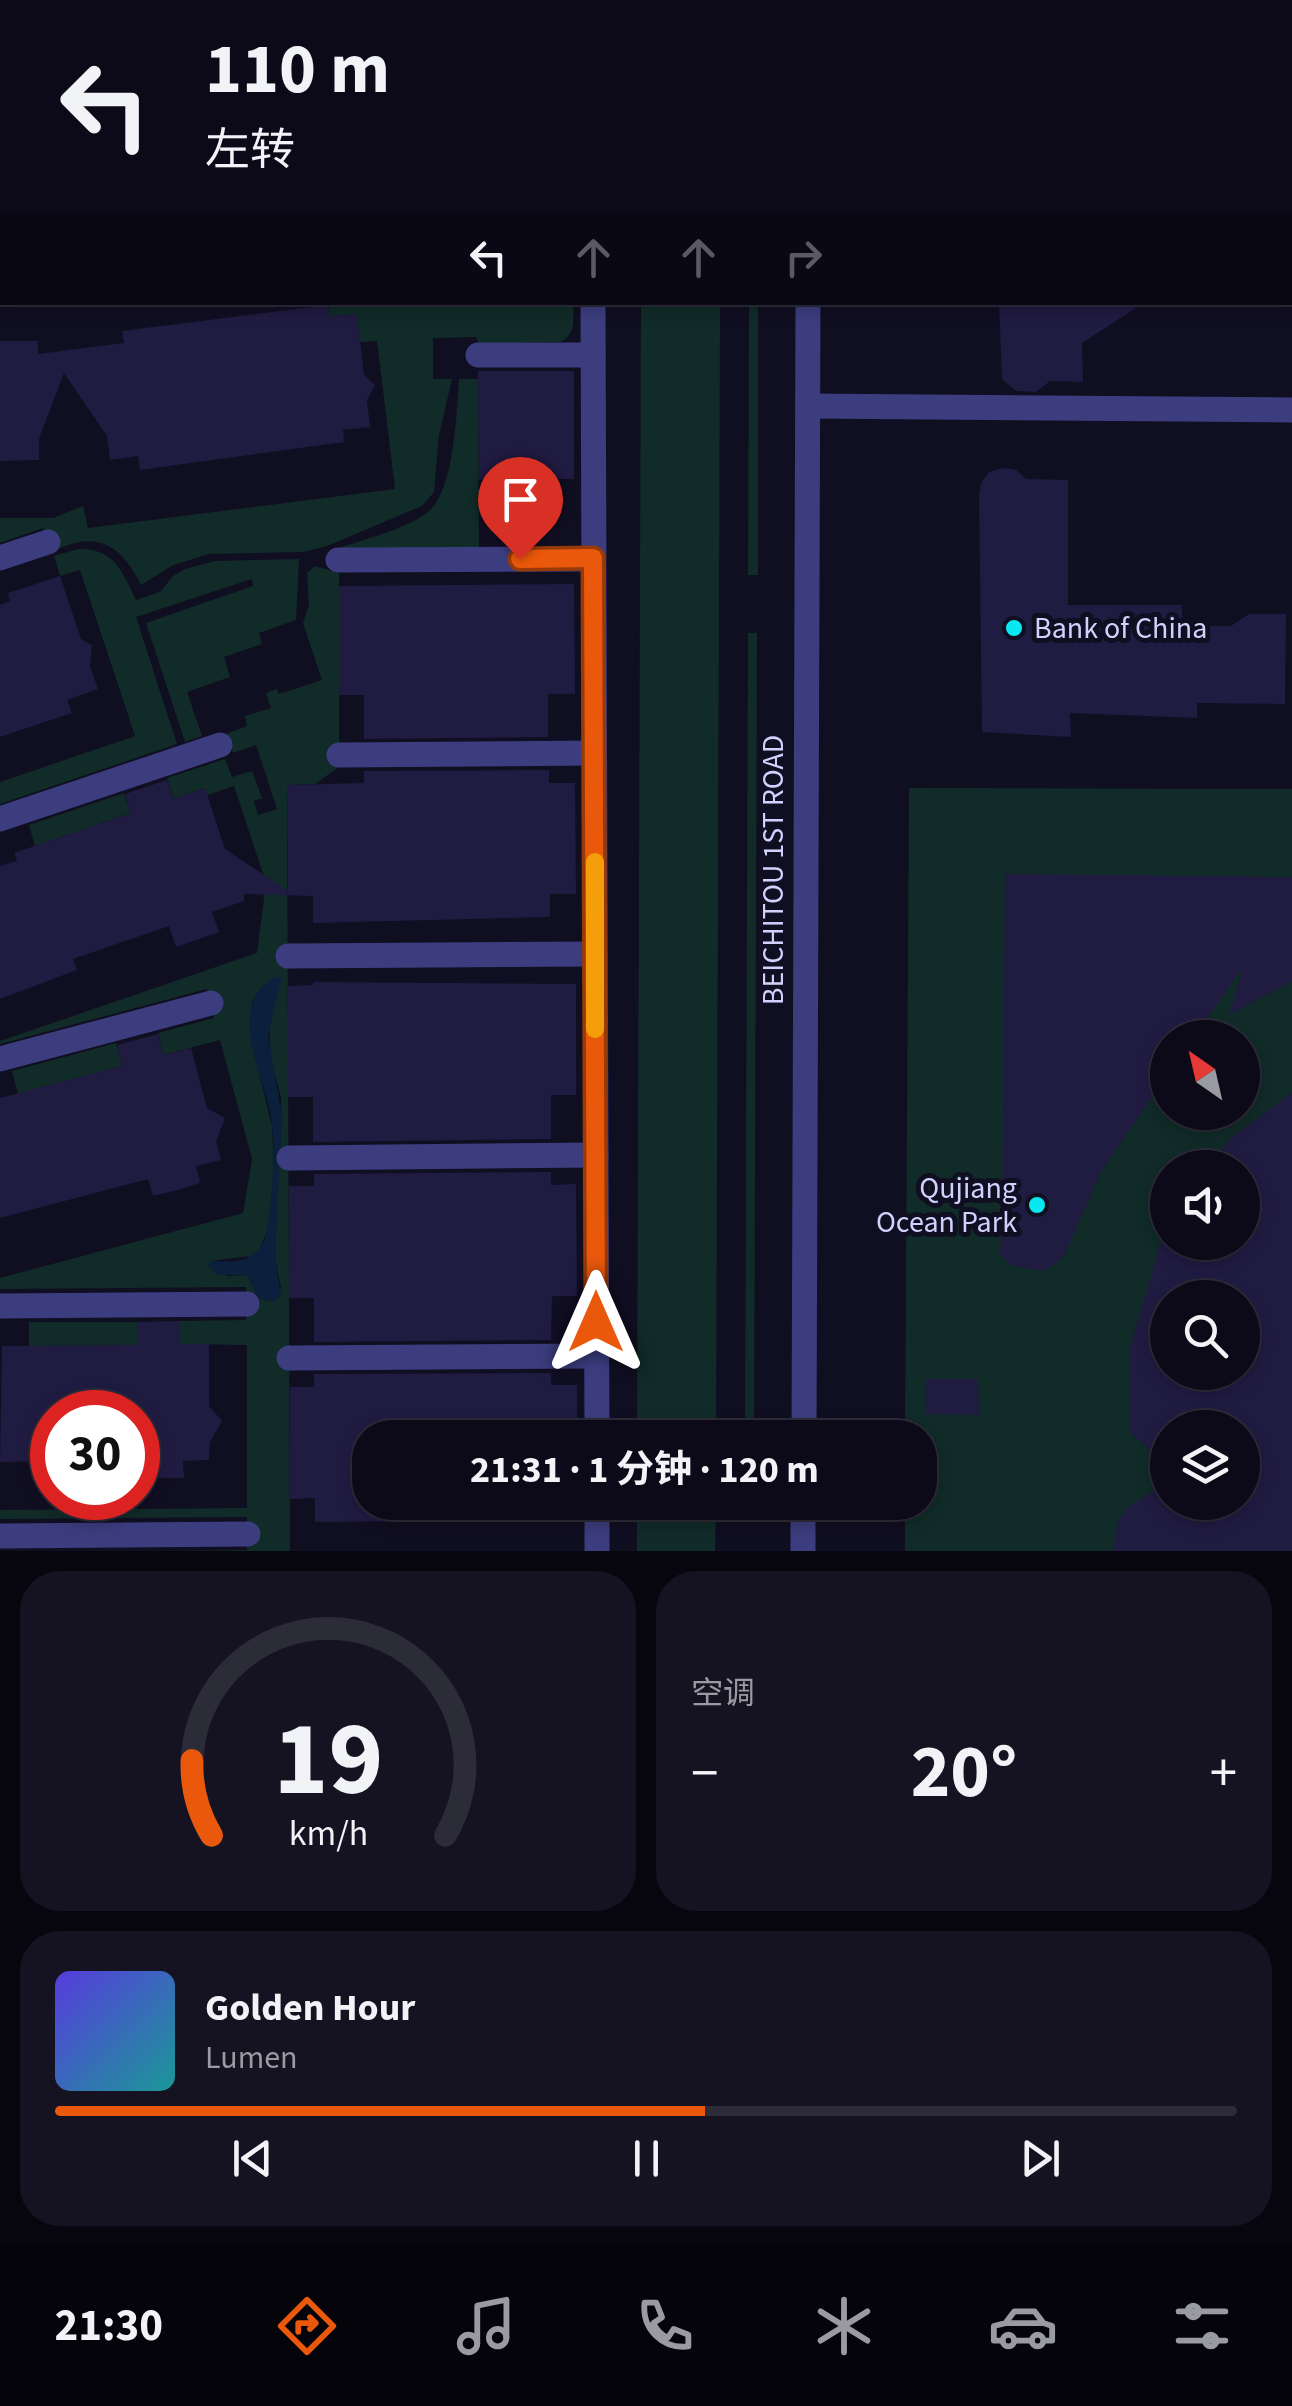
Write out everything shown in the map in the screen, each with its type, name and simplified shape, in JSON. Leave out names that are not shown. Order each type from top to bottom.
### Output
[{"type":"street","points":[[593,305],[596,1420]]},
{"type":"street","name":"BEICHITOU 1ST ROAD","points":[[804,1420],[808,305]]},
{"type":"street","points":[[478,355],[593,355]]},
{"type":"street","points":[[808,406],[1292,410]]},
{"type":"street","points":[[0,558],[48,542]]},
{"type":"street","points":[[338,560],[593,558]]},
{"type":"street","points":[[0,819],[220,745]]},
{"type":"street","points":[[339,755],[594,753]]},
{"type":"street","points":[[288,956],[595,954]]},
{"type":"street","points":[[0,1059],[210,1003]]},
{"type":"street","points":[[289,1158],[596,1155]]},
{"type":"street","points":[[0,1306],[247,1304]]},
{"type":"street","points":[[289,1358],[596,1356]]},
{"type":"street","points":[[596,1520],[596,1551]]},
{"type":"street","points":[[803,1551],[804,1520]]},
{"type":"street","points":[[0,1536],[248,1534]]},
{"type":"green space","points":[[328,305],[573,305],[572,331],[560,342],[478,343],[477,337],[433,338],[433,379],[452,379],[439,435],[434,492],[422,506],[327,546],[304,552],[209,554],[173,565],[141,585],[124,559],[104,544],[81,542],[52,552],[43,528],[0,543],[0,518],[53,518],[83,506],[88,528],[395,489],[377,341],[360,342],[357,314],[329,317]]},
{"type":"green space","points":[[641,305],[720,305],[716,1420],[637,1420]]},
{"type":"green space","points":[[749,305],[758,305],[758,575],[748,575]]},
{"type":"green space","points":[[459,379],[478,379],[479,547],[339,548],[401,527],[432,508],[450,465]]},
{"type":"green space","points":[[78,549],[100,552],[115,563],[136,600],[160,592],[185,569],[215,561],[299,559],[296,620],[259,633],[262,644],[224,657],[230,677],[187,692],[202,736],[185,742],[146,623],[253,586],[252,579],[136,617],[177,744],[0,804],[0,782],[135,736],[80,570],[60,576],[54,556]]},
{"type":"green space","points":[[315,566],[339,573],[339,767],[315,784],[287,785],[290,1551],[181,1551],[247,1550],[247,1517],[160,1518],[160,1509],[247,1508],[247,1345],[180,1344],[180,1321],[246,1320],[246,1287],[0,1289],[0,1278],[243,1213],[252,1159],[220,1040],[163,1055],[158,1033],[214,1018],[207,989],[0,1041],[257,953],[266,883],[234,786],[207,795],[204,788],[174,799],[167,778],[225,759],[232,777],[252,771],[262,798],[254,801],[258,815],[277,809],[256,745],[233,753],[226,734],[247,726],[245,716],[271,708],[266,693],[277,689],[279,694],[322,680],[303,623],[309,605],[307,573]],"holes":[[[252,1000],[269,1024],[271,1060],[281,1097],[275,1257],[281,1288],[273,1302],[257,1297],[248,1275],[227,1276],[211,1261],[251,1256],[259,1250],[268,1229],[274,1175],[272,1126],[251,1040]]]},
{"type":"green space","points":[[748,633],[757,633],[754,1420],[745,1420]]},
{"type":"green space","name":"Qujiang Ocean Park","points":[[909,788],[1292,789],[1292,1551],[905,1551],[905,1520],[937,1520],[937,1420],[905,1420]]},
{"type":"green space","points":[[124,793],[131,813],[101,823],[104,833],[66,835],[35,846],[29,825]]},
{"type":"green space","points":[[116,1043],[122,1066],[18,1094],[12,1071]]},
{"type":"green space","points":[[29,1322],[137,1322],[137,1345],[29,1346]]},
{"type":"green space","points":[[0,1510],[30,1510],[30,1519],[0,1519]]},
{"type":"green space","points":[[637,1520],[716,1520],[715,1551],[637,1551]]},
{"type":"water","points":[[277,976],[281,979],[268,1035],[282,1116],[275,1257],[281,1295],[273,1302],[257,1297],[248,1275],[218,1275],[208,1265],[211,1261],[249,1257],[260,1248],[267,1230],[273,1168],[272,1125],[249,1024],[260,989]]},
{"type":"building","points":[[328,305],[329,317],[357,314],[364,375],[375,385],[367,400],[370,427],[343,430],[344,442],[140,470],[138,456],[110,460],[107,436],[64,373],[39,439],[39,460],[0,461],[0,341],[38,341],[38,354],[124,343],[122,331]]},
{"type":"building","points":[[999,305],[1140,305],[1082,343],[1083,382],[1050,381],[1036,392],[1016,391],[1002,379]]},
{"type":"building","points":[[478,371],[574,371],[574,479],[549,479],[549,504],[503,504],[504,479],[479,480]]},
{"type":"building","points":[[1016,470],[1026,479],[1068,480],[1068,605],[1182,605],[1182,626],[1231,626],[1249,614],[1286,614],[1285,704],[1197,703],[1197,718],[1070,713],[1071,737],[982,732],[979,495],[989,472]]},
{"type":"building","points":[[60,576],[81,639],[92,645],[90,666],[98,689],[67,700],[72,713],[0,737],[0,605],[10,601],[8,593]]},
{"type":"building","points":[[574,584],[575,694],[548,694],[548,737],[364,739],[364,695],[339,695],[339,586]]},
{"type":"building","points":[[549,770],[549,783],[575,783],[576,894],[550,894],[550,917],[313,923],[313,896],[244,894],[244,901],[212,912],[219,932],[176,947],[169,926],[73,959],[77,970],[0,999],[0,866],[17,861],[14,853],[131,813],[125,794],[167,780],[174,799],[205,788],[225,849],[288,891],[287,785],[364,783],[364,771]]},
{"type":"building","points":[[1005,874],[1292,877],[1292,981],[1229,1015],[1243,967],[1206,1020],[1150,1020],[1150,1100],[1102,1170],[1064,1256],[1045,1271],[1012,1266],[999,1253]]},
{"type":"building","points":[[313,982],[576,984],[576,1095],[551,1095],[551,1139],[313,1142],[313,1097],[288,1097],[288,986]]},
{"type":"building","points":[[158,1034],[163,1055],[191,1048],[207,1108],[225,1118],[216,1141],[221,1160],[196,1166],[200,1183],[177,1190],[153,1196],[148,1179],[0,1218],[0,1098],[122,1066],[117,1045]]},
{"type":"building","points":[[1292,1093],[1292,1551],[1113,1551],[1117,1524],[1126,1509],[1150,1493],[1150,1520],[1260,1520],[1260,1410],[1150,1410],[1150,1451],[1129,1431],[1129,1351],[1156,1260],[1260,1260],[1260,1150],[1221,1150],[1242,1130],[1260,1130],[1260,1116]]},
{"type":"building","points":[[551,1172],[551,1185],[576,1184],[577,1296],[552,1296],[551,1340],[314,1342],[314,1298],[289,1298],[289,1186],[314,1186],[314,1174]]},
{"type":"building","points":[[180,1321],[180,1344],[209,1344],[209,1406],[222,1421],[210,1442],[209,1460],[183,1461],[184,1478],[160,1478],[160,1390],[30,1390],[30,1461],[0,1462],[2,1346],[137,1345],[137,1322]]},
{"type":"building","points":[[551,1373],[551,1385],[577,1385],[577,1420],[352,1420],[352,1520],[552,1520],[315,1522],[315,1498],[290,1499],[290,1387],[314,1387],[314,1374]]},
{"type":"building","points":[[926,1379],[978,1379],[979,1415],[926,1414]]},
{"type":"slow traffic","points":[[595,862],[595,1029]]},
{"type":"place","name":"Bank of China","points":[[1014,628]]},
{"type":"place","name":"Qujiang Ocean Park","points":[[1037,1205]]},
{"type":"route","points":[[520,559],[593,558],[596,1322]]}]
